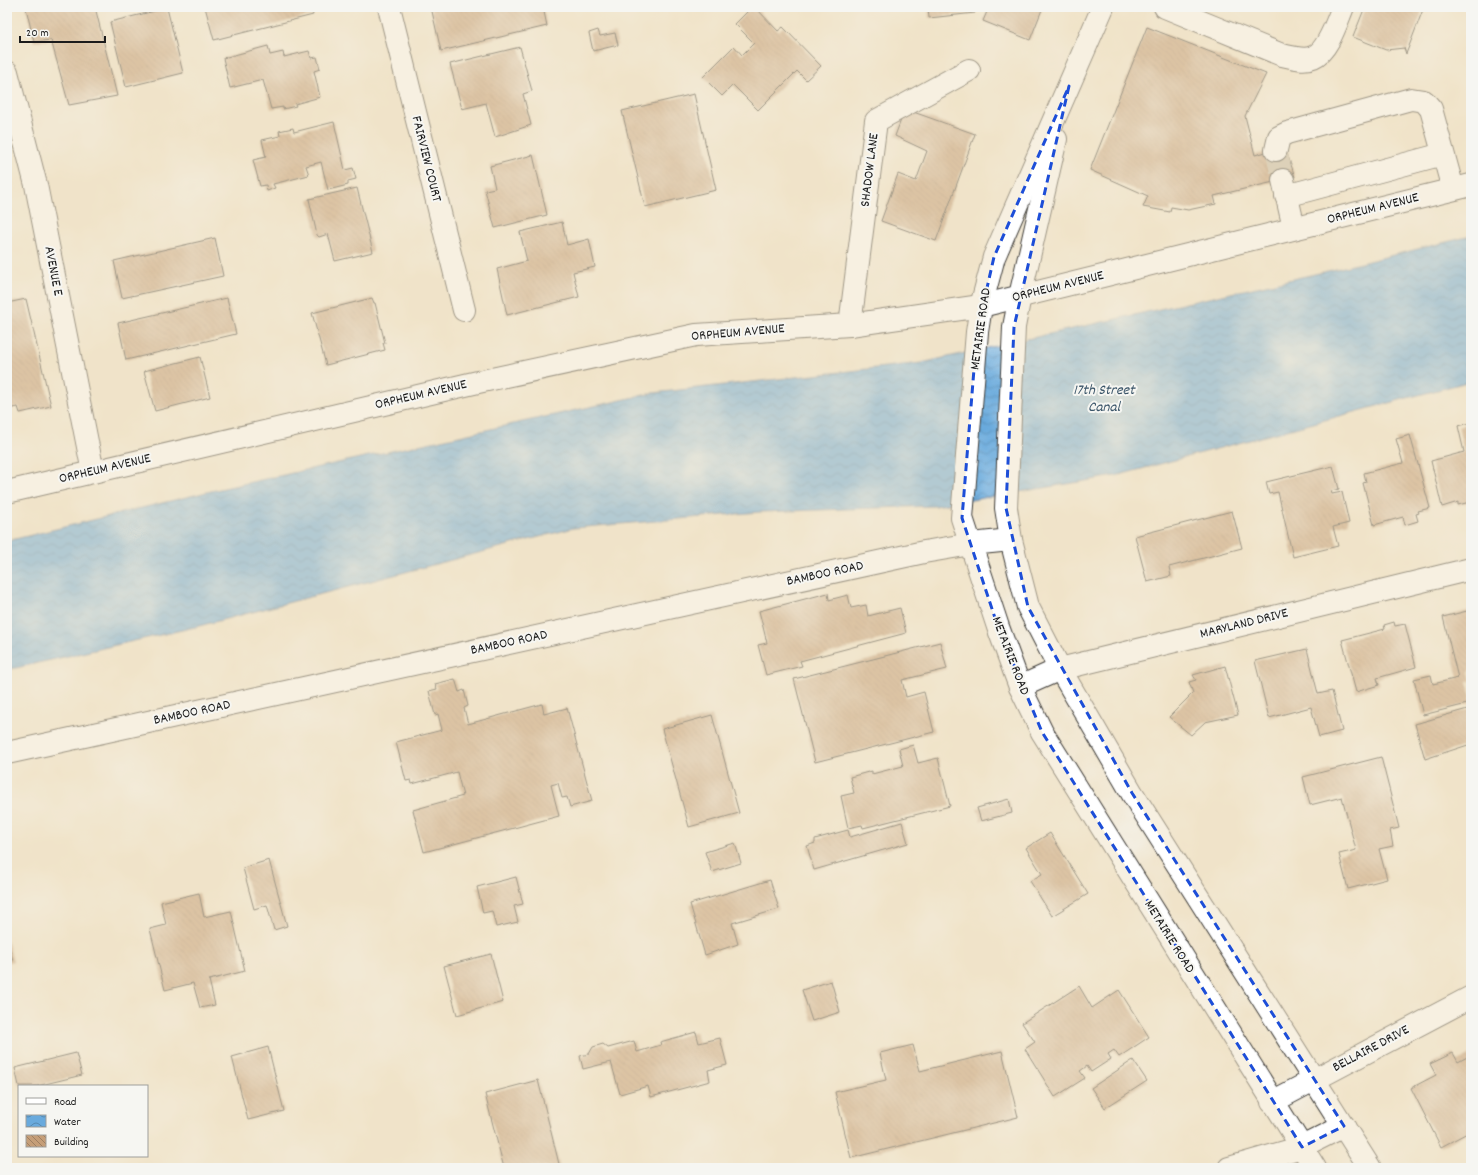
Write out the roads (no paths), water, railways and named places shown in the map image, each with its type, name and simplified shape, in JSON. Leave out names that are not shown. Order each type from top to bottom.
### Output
[{"type":"street","name":"FAIRVIEW COURT","points":[[388,7],[464,310]]},
{"type":"street","name":"METAIRIE ROAD","points":[[1103,7],[994,257],[981,306],[977,332],[962,518],[998,627],[1020,687],[1042,732],[1272,1102],[1315,1168]]},
{"type":"street","points":[[1165,7],[1282,55],[1300,59],[1313,57],[1324,49],[1343,7]]},
{"type":"street","name":"SHADOW LANE","points":[[850,325],[876,120],[969,70]]},
{"type":"street","name":"AVENUE E","points":[[7,72],[36,185],[93,472]]},
{"type":"street","name":"METAIRIE ROAD","points":[[1069,86],[1014,326],[1006,508],[1011,540],[1028,607],[1060,669],[1132,793],[1370,1168]]},
{"type":"street","points":[[1276,150],[1278,137],[1287,133],[1412,100],[1424,101],[1431,109],[1443,154],[1462,187]]},
{"type":"street","points":[[1294,228],[1285,188],[1443,154]]},
{"type":"street","name":"ORPHEUM AVENUE","points":[[7,492],[470,384],[696,335],[850,325],[981,306],[1462,187]]},
{"type":"street","name":"BAMBOO ROAD","points":[[7,753],[924,552],[971,544],[1011,540]]},
{"type":"street","name":"MARYLAND DRIVE","points":[[1020,687],[1060,669],[1471,569]]},
{"type":"street","name":"BELLAIRE DRIVE","points":[[1272,1102],[1471,998]]},
{"type":"street","points":[[1229,1168],[1302,1148],[1344,1126]]},
{"type":"water","name":"17th Street Canal","points":[[1471,236],[1471,381],[1115,476],[935,506],[760,512],[574,528],[195,627],[7,670],[7,541],[211,491],[653,393],[921,363],[1328,271]]},
{"type":"tunnel","points":[[1276,150],[1283,180]]}]
